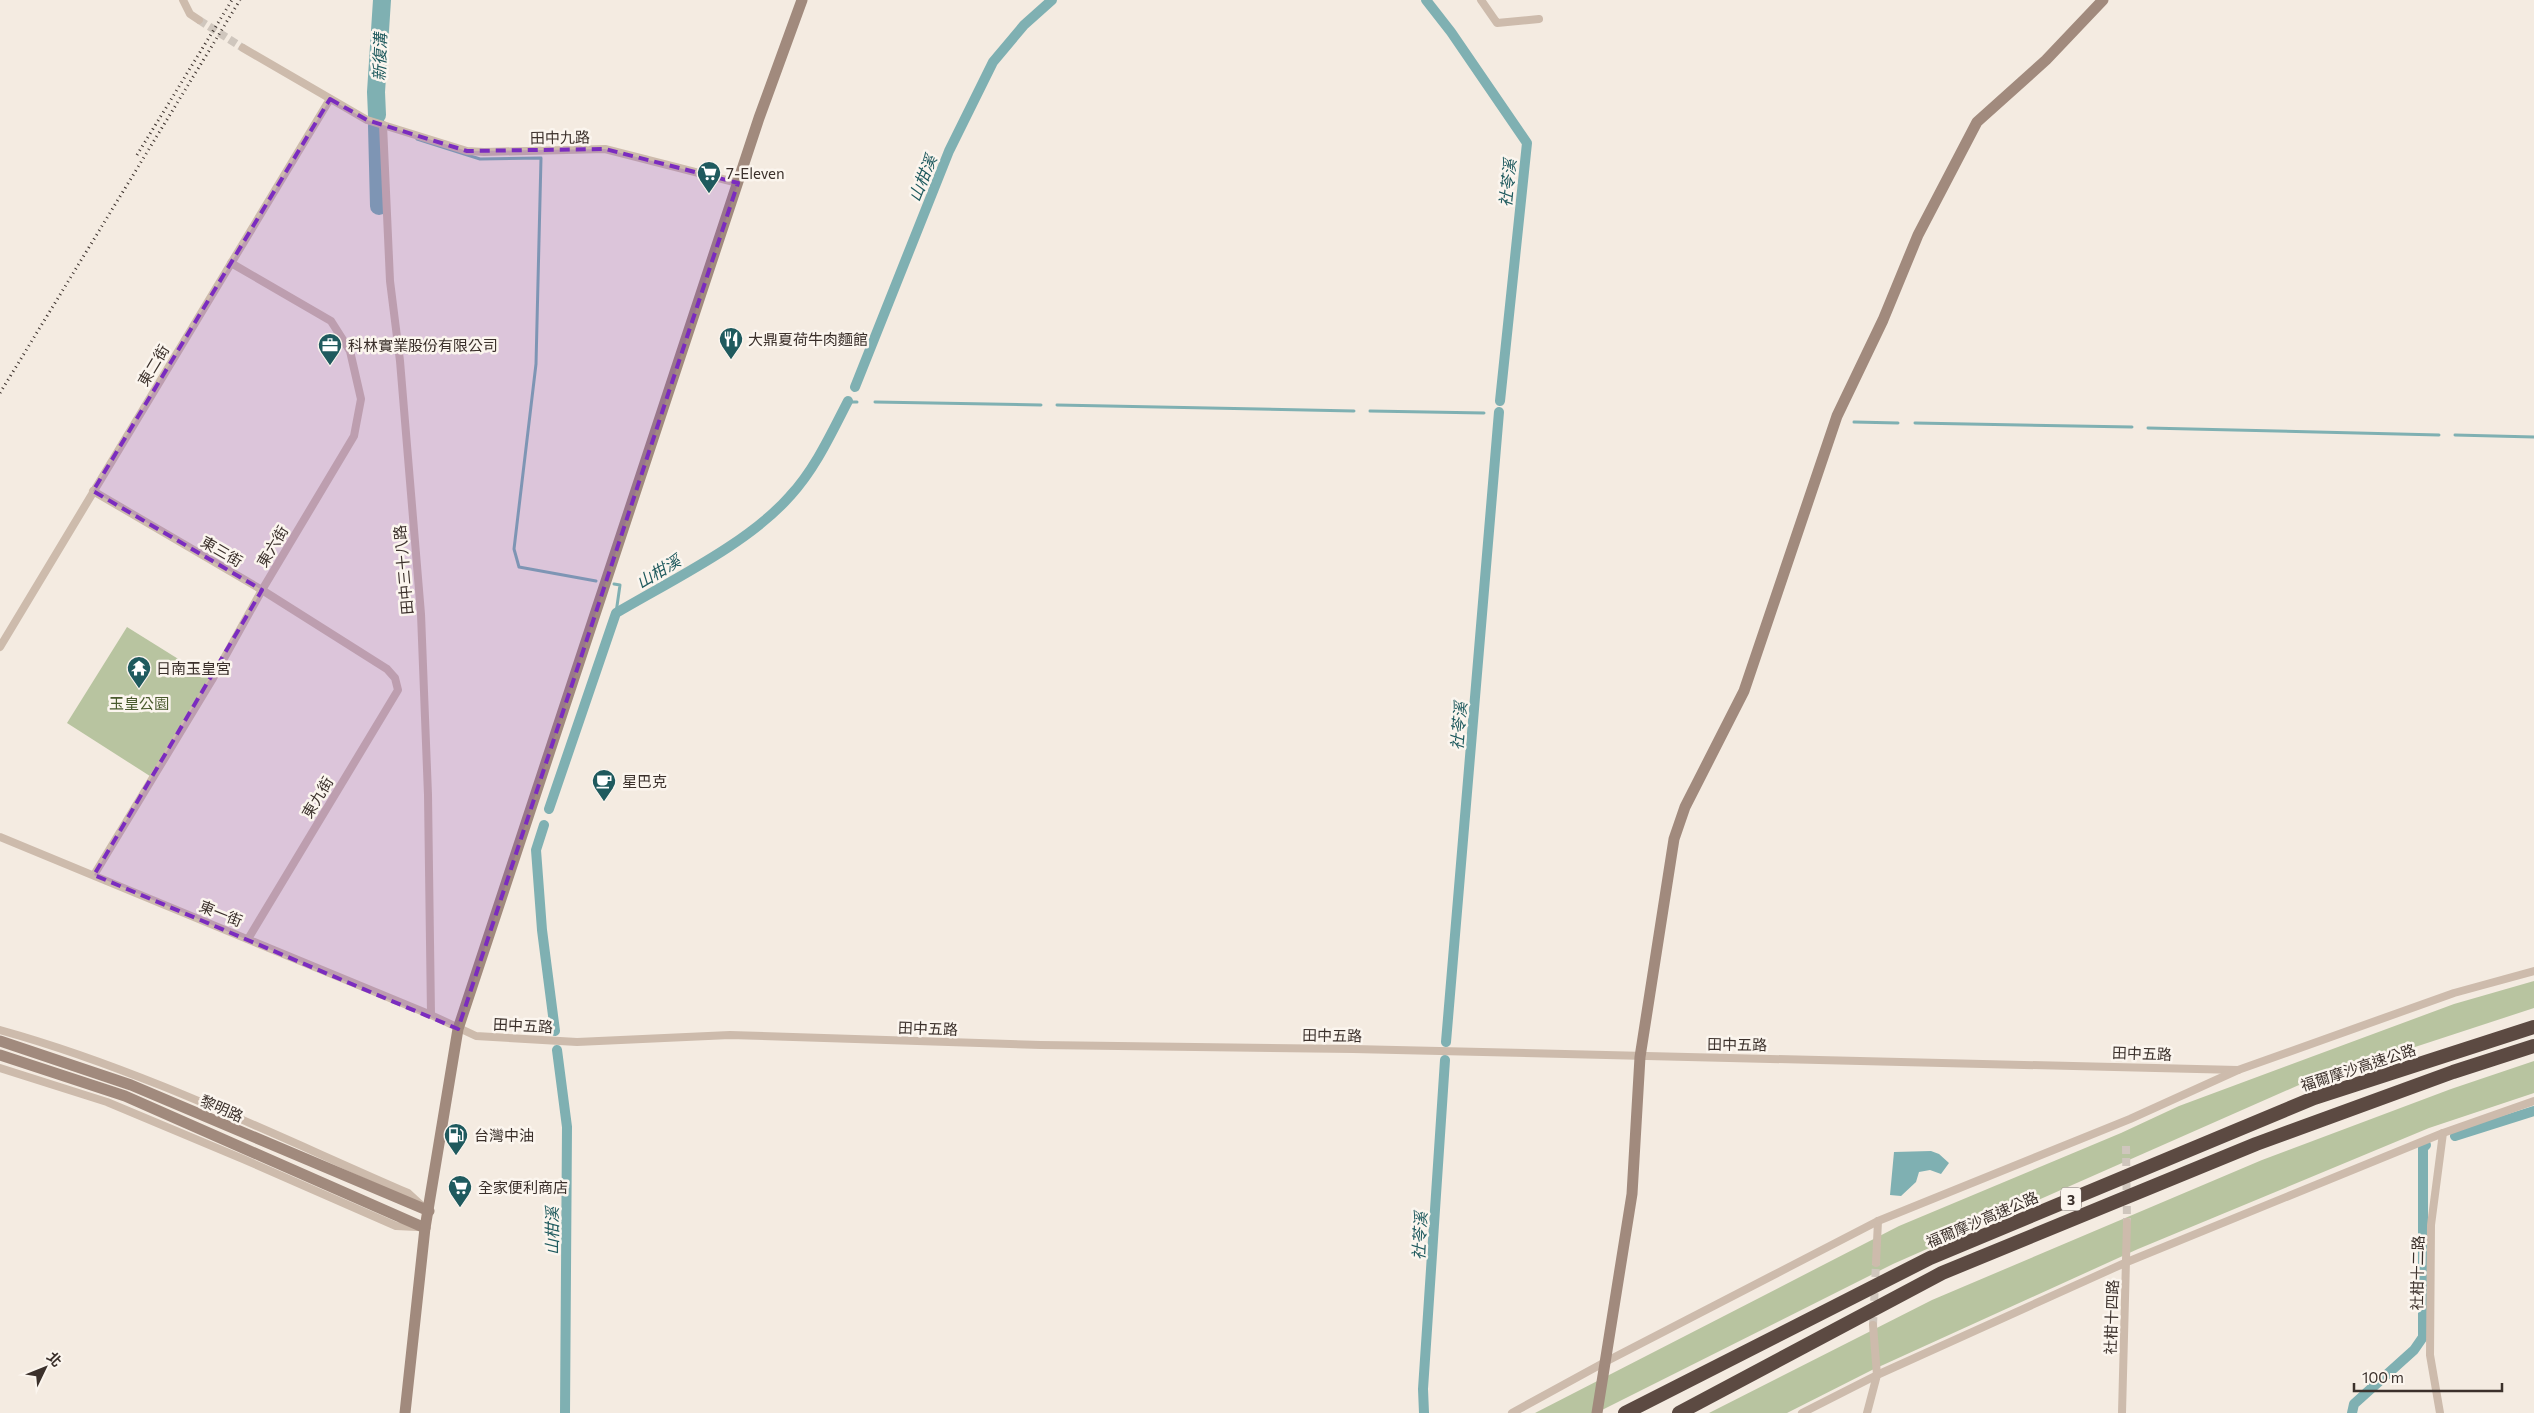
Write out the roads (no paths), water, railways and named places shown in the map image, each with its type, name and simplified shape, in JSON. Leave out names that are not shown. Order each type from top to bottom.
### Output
[{"type":"highway","name":"福爾摩沙高速公路","points":[[1625,1413],[1930,1258],[2314,1098],[2534,1027]]},
{"type":"highway","name":"3","points":[[1679,1413],[1942,1273],[2256,1144],[2453,1072],[2534,1046]]},
{"type":"street","points":[[183,0],[190,14],[199,20]]},
{"type":"street","points":[[405,1413],[425,1228],[458,1029],[738,183],[802,0]]},
{"type":"street","points":[[1481,0],[1497,23],[1538,19]]},
{"type":"street","points":[[1597,1413],[1607,1361],[1614,1298],[1632,1194],[1640,1057],[1674,839],[1685,807],[1744,690],[1837,416],[1883,320],[1918,235],[1977,122],[2046,60],[2103,0]]},
{"type":"street","name":"田中九路","points":[[243,48],[367,120],[467,150],[484,152],[604,149],[738,183]]},
{"type":"street","name":"東二街","points":[[0,647],[330,99]]},
{"type":"street","name":"田中三十八路","points":[[382,125],[390,281],[400,361],[421,614],[428,795],[431,1015]]},
{"type":"street","name":"東六街","points":[[94,875],[212,680],[262,590],[354,436],[361,399],[350,351],[331,321],[231,263]]},
{"type":"street","name":"東三街","points":[[93,491],[262,590],[387,669]]},
{"type":"street","name":"東九街","points":[[248,939],[398,690],[395,678],[387,669]]},
{"type":"street","name":"東一街","points":[[0,837],[431,1015]]},
{"type":"street","points":[[1512,1413],[1607,1361],[1878,1222],[2130,1118],[2238,1070],[2454,993],[2534,971]]},
{"type":"street","name":"田中五路","points":[[431,1015],[476,1036],[577,1042],[730,1035],[1041,1045],[1352,1049],[2238,1070]]},
{"type":"street","points":[[0,1030],[55,1045],[109,1065],[408,1193],[429,1211]]},
{"type":"street","points":[[0,1034],[19,1047]]},
{"type":"street","name":"黎明路","points":[[0,1041],[131,1085],[429,1211]]},
{"type":"street","name":"黎明路","points":[[0,1055],[124,1096],[425,1228]]},
{"type":"street","points":[[0,1063],[18,1073]]},
{"type":"street","points":[[0,1068],[106,1102],[396,1226],[425,1228]]},
{"type":"street","points":[[1802,1413],[1877,1375],[2127,1262],[2443,1133],[2534,1101]]},
{"type":"street","points":[[218,1122],[244,1122]]},
{"type":"street","name":"社柑十二路","points":[[2440,1413],[2430,1355],[2431,1226],[2443,1133]]},
{"type":"street","points":[[191,1137],[237,1146]]},
{"type":"street","points":[[1876,1263],[1878,1222]]},
{"type":"street","name":"社柑十四路","points":[[2122,1413],[2127,1222]]},
{"type":"street","points":[[1866,1413],[1877,1375],[1873,1325]]},
{"type":"water","points":[[1931,1151],[1939,1154],[1949,1163],[1941,1174],[1930,1170],[1919,1172],[1916,1182],[1901,1196],[1890,1195],[1894,1152]]},
{"type":"waterway","name":"新復溝","points":[[377,115],[376,92],[382,0]]},
{"type":"waterway","name":"山柑溪","points":[[855,387],[949,151],[993,62],[1024,25],[1052,0]]},
{"type":"waterway","name":"社苓溪","points":[[1426,0],[1451,32],[1527,143],[1500,401]]},
{"type":"waterway","name":"新復溝","points":[[377,126],[379,206]]},
{"type":"waterway","points":[[417,139],[480,159],[541,158],[536,364],[514,549],[519,567],[596,581]]},
{"type":"waterway","name":"山柑溪","points":[[549,809],[616,613],[708,560],[753,530],[773,513],[799,486],[822,451],[848,401]]},
{"type":"waterway","points":[[847,402],[857,402]]},
{"type":"waterway","points":[[875,402],[1041,405]]},
{"type":"waterway","points":[[1057,405],[1354,411]]},
{"type":"waterway","points":[[1370,411],[1484,413]]},
{"type":"waterway","name":"社苓溪","points":[[1446,1042],[1499,412]]},
{"type":"waterway","points":[[1854,422],[1898,423]]},
{"type":"waterway","points":[[1915,423],[2132,427]]},
{"type":"waterway","points":[[2148,428],[2439,435]]},
{"type":"waterway","points":[[2455,435],[2534,437]]},
{"type":"waterway","points":[[614,584],[620,585],[616,613]]},
{"type":"waterway","name":"山柑溪","points":[[544,825],[536,850],[542,930],[555,1031]]},
{"type":"waterway","name":"山柑溪","points":[[557,1050],[567,1127],[565,1413]]},
{"type":"waterway","name":"社苓溪","points":[[1424,1413],[1423,1389],[1445,1060]]},
{"type":"waterway","points":[[2455,1136],[2534,1111]]},
{"type":"waterway","points":[[2352,1413],[2354,1404],[2414,1350],[2423,1337],[2423,1148],[2426,1145]]},
{"type":"tunnel","points":[[199,20],[243,48]]},
{"type":"tunnel","points":[[2126,1146],[2127,1222]]},
{"type":"tunnel","points":[[1873,1325],[1876,1263]]},
{"type":"railway","points":[[137,155],[232,0]]},
{"type":"railway","points":[[0,393],[240,0]]},
{"type":"place","name":"7-Eleven","points":[[709,194]]},
{"type":"place","name":"大鼎夏荷牛肉麵館","points":[[731,360]]},
{"type":"place","name":"科林實業股份有限公司","points":[[330,366]]},
{"type":"place","name":"日南玉皇宮","points":[[139,689]]},
{"type":"place","name":"星巴克","points":[[604,802]]},
{"type":"place","name":"台灣中油","points":[[456,1156]]},
{"type":"place","name":"全家便利商店","points":[[460,1208]]},
{"type":"park label","name":"玉皇公園","points":[[139,703]]}]
